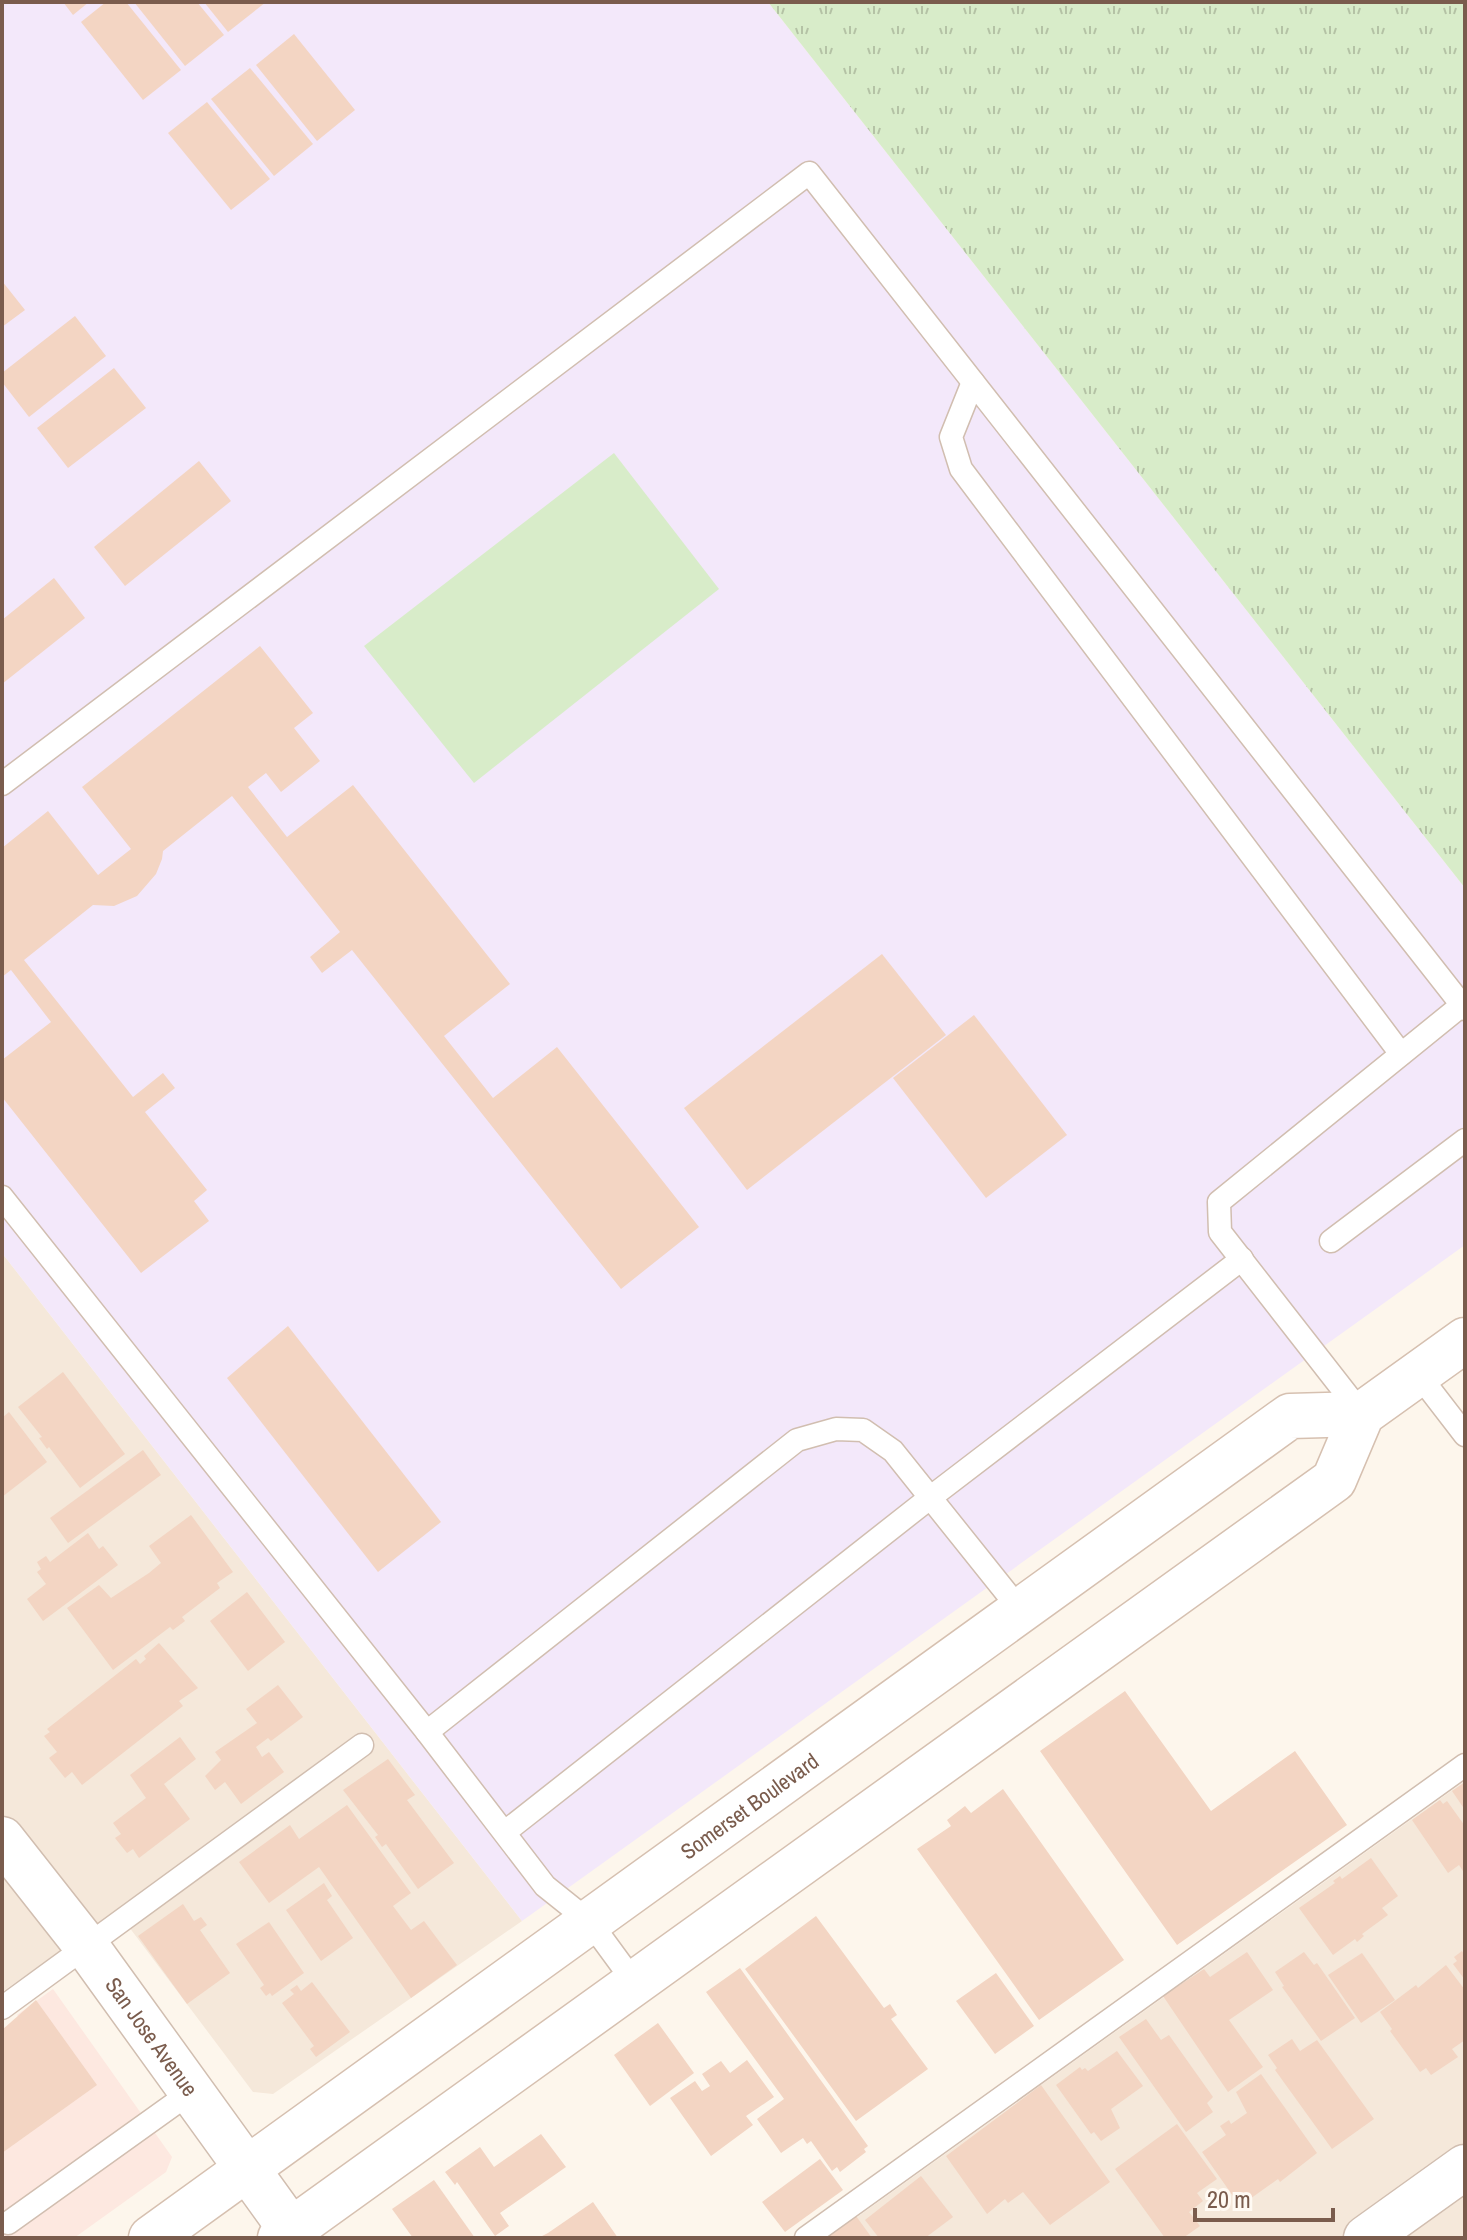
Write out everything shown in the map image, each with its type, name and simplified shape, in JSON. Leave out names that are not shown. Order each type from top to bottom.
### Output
[{"type":"main road","points":[[290,2235],[634,1982],[1334,1480],[1362,1414],[1465,1340]]},
{"type":"main road","name":"Somerset Boulevard","points":[[151,2238],[1290,1416],[1362,1414]]},
{"type":"main road","name":"San Jose Avenue","points":[[2,1839],[87,1947],[248,2170],[290,2235]]},
{"type":"main road","points":[[1366,2238],[1465,2167]]},
{"type":"lane","points":[[2,784],[809,173],[1463,1007],[1219,1202],[1220,1232],[1362,1414]]},
{"type":"lane","points":[[973,382],[951,437],[961,469],[1401,1054]]},
{"type":"lane","points":[[1331,1241],[1465,1140]]},
{"type":"lane","points":[[2,1197],[427,1732],[545,1886],[590,1922],[634,1982]]},
{"type":"lane","points":[[505,1832],[931,1497],[1242,1259]]},
{"type":"lane","points":[[1418,1374],[1465,1435]]},
{"type":"lane","points":[[427,1732],[797,1440],[836,1429],[863,1430],[893,1451],[1021,1611]]},
{"type":"lane","points":[[2,2008],[362,1745]]},
{"type":"lane","points":[[806,2238],[1465,1765]]},
{"type":"lane","points":[[9,2230],[191,2092]]},
{"type":"shaded area","points":[[2,2],[768,2],[1465,888],[1465,1245],[522,1921],[2,1253]]},
{"type":"shaded area","points":[[2,1253],[522,1921],[273,2094],[253,2092],[117,1911],[2,1992]]},
{"type":"shaded area","points":[[1465,1781],[1465,2238],[828,2238]]},
{"type":"shaded area","points":[[53,1989],[172,2157],[166,2172],[74,2238],[2,2238],[2,2030]]},
{"type":"green space","points":[[768,2],[1465,2],[1465,888]]},
{"type":"green space","points":[[614,453],[719,589],[474,783],[364,646]]},
{"type":"building","points":[[63,2],[89,2],[73,15]]},
{"type":"building","points":[[106,2],[126,2],[181,70],[143,100],[81,22]]},
{"type":"building","points":[[134,2],[197,2],[224,35],[185,66]]},
{"type":"building","points":[[204,2],[266,2],[228,32]]},
{"type":"building","points":[[294,34],[355,110],[317,141],[256,65]]},
{"type":"building","points":[[250,68],[313,144],[274,176],[211,99]]},
{"type":"building","points":[[207,102],[270,179],[231,210],[168,133]]},
{"type":"building","points":[[2,281],[25,310],[2,327]]},
{"type":"building","points":[[75,316],[106,356],[29,417],[2,382],[2,373]]},
{"type":"building","points":[[114,368],[146,408],[68,468],[37,428]]},
{"type":"building","points":[[199,461],[231,501],[125,586],[94,547]]},
{"type":"building","points":[[54,578],[85,618],[2,684],[2,620]]},
{"type":"building","points":[[260,646],[313,713],[294,728],[320,761],[281,792],[266,773],[248,787],[287,837],[353,785],[510,984],[444,1036],[493,1098],[557,1047],[699,1227],[621,1289],[352,950],[322,973],[310,957],[340,932],[232,796],[163,851],[156,874],[137,896],[114,906],[93,905],[24,960],[133,1097],[163,1073],[175,1088],[145,1112],[207,1190],[194,1201],[209,1221],[141,1273],[2,1097],[2,1060],[51,1022],[11,970],[2,977],[2,848],[48,811],[98,875],[131,849],[82,787]]},
{"type":"building","points":[[882,954],[946,1035],[747,1190],[684,1108]]},
{"type":"building","points":[[974,1015],[1067,1135],[986,1198],[893,1078]]},
{"type":"building","points":[[288,1326],[441,1522],[378,1572],[227,1378]]},
{"type":"building","points":[[63,1372],[125,1454],[80,1488],[49,1447],[47,1449],[39,1438],[42,1437],[18,1407]]},
{"type":"building","points":[[9,1412],[47,1462],[2,1497],[2,1418]]},
{"type":"building","points":[[143,1450],[161,1475],[68,1543],[50,1518]]},
{"type":"building","points":[[191,1515],[233,1572],[217,1583],[220,1588],[182,1617],[185,1621],[173,1630],[170,1627],[113,1670],[67,1608],[99,1585],[111,1598],[149,1573],[161,1563],[149,1546]]},
{"type":"building","points":[[88,1533],[99,1549],[103,1546],[118,1565],[43,1621],[27,1599],[46,1584],[37,1572],[41,1569],[37,1562],[46,1556],[50,1562]]},
{"type":"building","points":[[247,1592],[285,1642],[248,1671],[210,1621]]},
{"type":"building","points":[[159,1643],[198,1688],[179,1701],[183,1706],[82,1785],[72,1772],[65,1778],[49,1758],[57,1752],[44,1736],[50,1732],[47,1729],[136,1659],[140,1664],[146,1659],[144,1656]]},
{"type":"building","points":[[278,1685],[303,1717],[271,1741],[268,1738],[256,1747],[262,1757],[269,1752],[284,1772],[241,1804],[225,1782],[215,1790],[205,1776],[221,1760],[215,1752],[257,1723],[246,1709]]},
{"type":"building","points":[[1125,1691],[1211,1811],[1295,1751],[1347,1825],[1177,1945],[1040,1751]]},
{"type":"building","points":[[180,1737],[196,1759],[164,1784],[190,1819],[139,1858],[133,1849],[127,1853],[115,1838],[121,1834],[113,1823],[146,1798],[130,1775]]},
{"type":"building","points":[[388,1759],[415,1795],[407,1800],[454,1863],[418,1889],[386,1844],[382,1847],[375,1837],[378,1835],[343,1790]]},
{"type":"building","points":[[1465,1782],[1465,1810],[1452,1791]]},
{"type":"building","points":[[1003,1789],[1124,1960],[1039,2020],[917,1849],[951,1826],[947,1820],[965,1806],[971,1813]]},
{"type":"building","points":[[1440,1800],[1443,1804],[1447,1801],[1465,1826],[1465,1874],[1459,1865],[1448,1873],[1412,1820]]},
{"type":"building","points":[[347,1805],[411,1893],[393,1906],[411,1930],[424,1921],[457,1965],[411,1998],[319,1867],[269,1903],[239,1862],[290,1825],[299,1839]]},
{"type":"building","points":[[1371,1858],[1398,1896],[1382,1908],[1388,1915],[1362,1934],[1364,1936],[1357,1942],[1355,1939],[1333,1955],[1299,1908],[1335,1883],[1333,1881],[1340,1876],[1342,1879]]},
{"type":"building","points":[[324,1883],[332,1896],[327,1900],[353,1938],[321,1961],[286,1910]]},
{"type":"building","points":[[183,1904],[194,1921],[201,1917],[207,1925],[200,1930],[230,1973],[187,2004],[138,1936]]},
{"type":"building","points":[[816,1916],[884,2008],[890,2004],[897,2015],[891,2019],[928,2069],[856,2121],[745,1969]]},
{"type":"building","points":[[269,1922],[304,1973],[272,1996],[270,1993],[266,1996],[260,1988],[264,1985],[236,1944]]},
{"type":"building","points":[[1462,1951],[1465,1956],[1465,1980],[1453,1964],[1457,1961],[1454,1957]]},
{"type":"building","points":[[1247,1952],[1273,1990],[1229,2020],[1263,2067],[1228,2092],[1163,1996],[1204,1969],[1210,1977]]},
{"type":"building","points":[[1304,1952],[1314,1965],[1317,1963],[1355,2018],[1321,2041],[1282,1987],[1275,1972]]},
{"type":"building","points":[[1362,1953],[1395,2000],[1361,2023],[1328,1975]]},
{"type":"building","points":[[1446,1965],[1465,1990],[1465,2040],[1452,2049],[1458,2057],[1431,2075],[1426,2068],[1420,2072],[1380,2012],[1416,1985],[1418,1988]]},
{"type":"building","points":[[740,1968],[868,2146],[864,2149],[866,2152],[840,2172],[837,2167],[832,2171],[811,2141],[807,2144],[803,2138],[781,2153],[757,2119],[784,2099],[706,1992]]},
{"type":"building","points":[[996,1973],[1034,2026],[995,2054],[956,2001]]},
{"type":"building","points":[[312,1982],[350,2032],[316,2057],[310,2049],[314,2046],[282,2003],[294,1994],[290,1990],[297,1985],[301,1991]]},
{"type":"building","points":[[36,2000],[97,2085],[2,2153],[2,2030]]},
{"type":"building","points":[[1146,2019],[1161,2040],[1169,2035],[1213,2097],[1207,2103],[1213,2112],[1186,2132],[1119,2037]]},
{"type":"building","points":[[658,2023],[694,2073],[650,2106],[614,2055]]},
{"type":"building","points":[[1292,2039],[1300,2051],[1317,2040],[1374,2119],[1332,2149],[1275,2070],[1277,2068],[1268,2055]]},
{"type":"building","points":[[1117,2051],[1143,2086],[1111,2109],[1120,2128],[1101,2141],[1094,2132],[1091,2134],[1056,2085],[1080,2067],[1088,2071]]},
{"type":"building","points":[[747,2060],[774,2097],[746,2116],[753,2125],[711,2156],[670,2098],[695,2081],[702,2091],[710,2086],[702,2074],[721,2061],[730,2073]]},
{"type":"building","points":[[1261,2074],[1317,2153],[1280,2182],[1278,2179],[1240,2206],[1202,2152],[1226,2135],[1220,2126],[1229,2120],[1231,2124],[1247,2113],[1236,2092]]},
{"type":"building","points":[[1041,2085],[1110,2182],[1050,2225],[1023,2192],[1008,2203],[1005,2199],[987,2214],[946,2156]]},
{"type":"building","points":[[1177,2124],[1217,2179],[1197,2193],[1203,2201],[1189,2212],[1200,2226],[1183,2238],[1165,2238],[1115,2169]]},
{"type":"building","points":[[541,2134],[566,2167],[500,2213],[509,2226],[495,2236],[457,2182],[455,2185],[445,2172],[480,2147],[494,2167]]},
{"type":"building","points":[[820,2159],[843,2190],[785,2232],[762,2202]]},
{"type":"building","points":[[921,2176],[953,2217],[925,2238],[879,2238],[865,2220]]},
{"type":"building","points":[[434,2180],[475,2238],[413,2238],[392,2209]]},
{"type":"building","points":[[593,2202],[618,2238],[538,2238],[548,2233]]},
{"type":"building","points":[[856,2216],[872,2238],[825,2238]]}]
